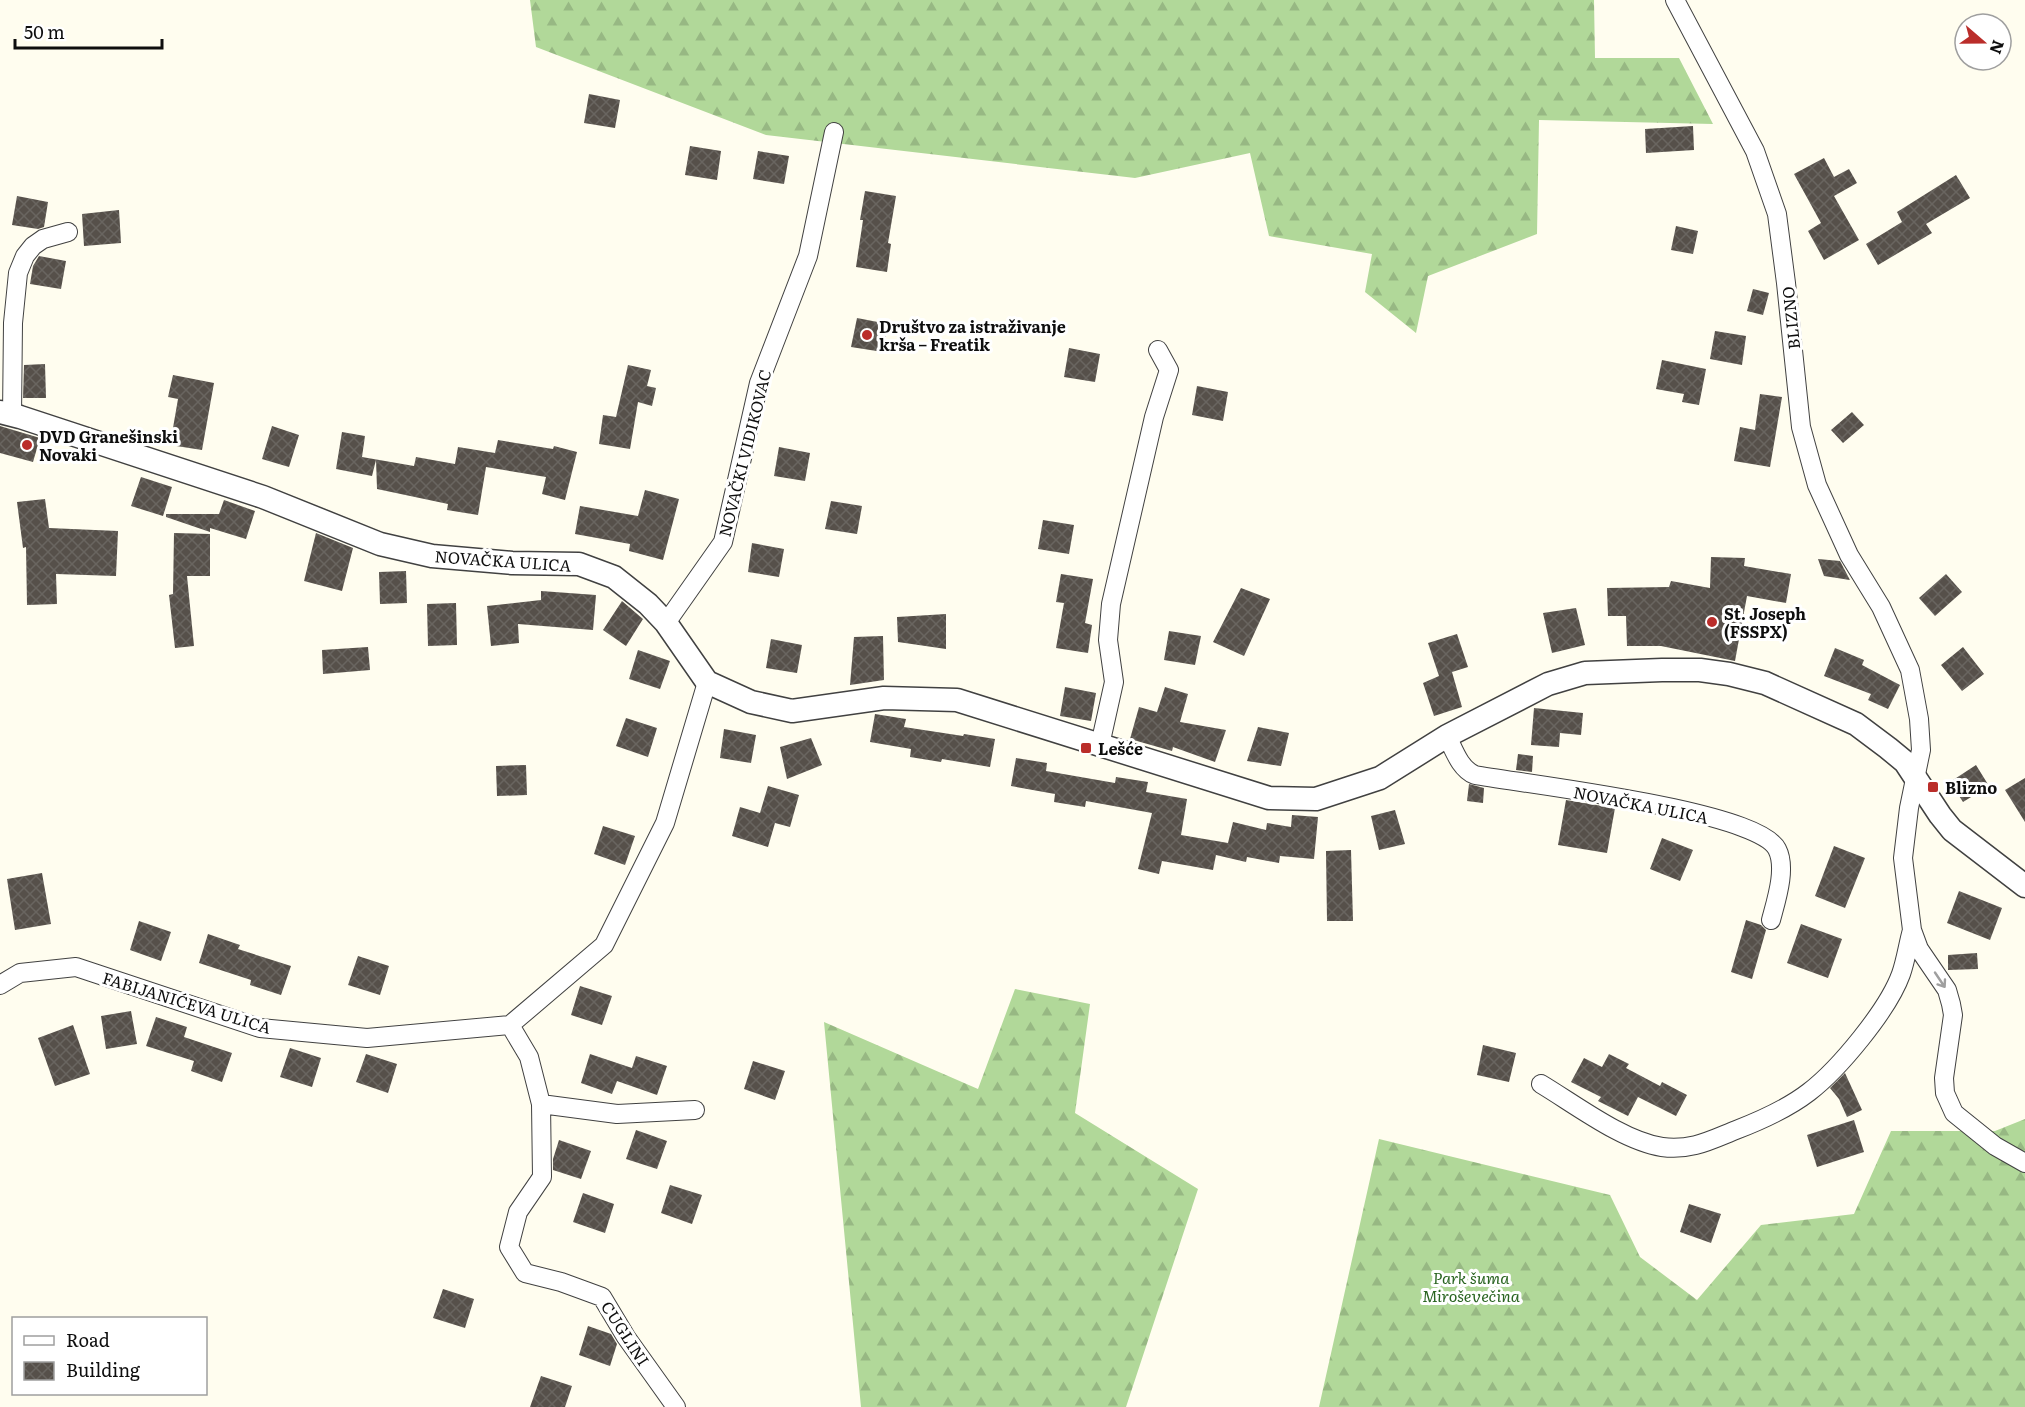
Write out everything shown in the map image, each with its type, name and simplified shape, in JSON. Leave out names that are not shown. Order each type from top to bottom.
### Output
[{"type":"street","name":"BLIZNO","points":[[1675,0],[1755,151],[1777,214],[1801,427],[1817,485],[1849,555],[1881,607],[1910,670],[1922,750],[1909,808],[1903,858],[1912,930]]},
{"type":"street","name":"NOVAČKI VIDIKOVAC","points":[[666,623],[723,543],[759,383],[808,256],[834,132]]},
{"type":"street","points":[[6,413],[18,273],[33,246],[43,239],[68,232]]},
{"type":"street","points":[[1100,746],[1114,682],[1108,640],[1112,604],[1154,417],[1169,370],[1158,350]]},
{"type":"street","name":"NOVAČKA ULICA","points":[[6,413],[263,497],[380,544],[432,556],[512,563],[579,564],[614,577],[648,604],[666,623],[707,682]]},
{"type":"street","points":[[510,1025],[604,945],[665,823],[707,682],[751,702],[792,711],[884,698],[957,700],[1269,798],[1316,798],[1380,778],[1447,736],[1548,684],[1566,678],[1616,671],[1700,670],[1729,674],[1765,683],[1856,724],[1905,762],[1952,830],[2025,886]]},
{"type":"street","name":"NOVAČKA ULICA","points":[[1447,736],[1464,767],[1475,775],[1701,814],[1758,833],[1777,849],[1780,861],[1778,894],[1771,920]]},
{"type":"street","points":[[1541,1084],[1635,1139],[1661,1147],[1695,1147],[1772,1115],[1816,1086],[1866,1033],[1889,999],[1900,974],[1912,930]]},
{"type":"street","points":[[1912,930],[1919,949],[1947,990],[1951,1004],[1953,1015],[1944,1078],[1946,1093],[1954,1113],[1995,1146],[2025,1162]]},
{"type":"street","name":"FABIJANIĆEVA ULICA","points":[[0,985],[20,973],[76,968],[260,1028],[367,1038],[510,1025]]},
{"type":"street","name":"CUGLINI","points":[[510,1025],[529,1057],[541,1104],[542,1177],[518,1212],[510,1247],[525,1273],[561,1282],[602,1297],[626,1337],[676,1407]]},
{"type":"street","points":[[541,1104],[617,1114],[695,1110]]},
{"type":"green space","points":[[530,0],[1594,0],[1595,58],[1679,58],[1713,124],[1539,120],[1537,234],[1428,276],[1416,333],[1365,292],[1372,254],[1269,236],[1250,153],[1135,178],[766,135],[536,47]]},
{"type":"green space","points":[[1015,989],[1090,1004],[1075,1113],[1198,1189],[1126,1407],[861,1407],[824,1022],[978,1089]]},
{"type":"green space","name":"Park šuma Miroševečina","points":[[2025,1119],[2025,1407],[1319,1407],[1379,1139],[1610,1195],[1640,1257],[1697,1300],[1761,1225],[1854,1214],[1891,1131],[1995,1131]]},
{"type":"building","points":[[589,94],[620,100],[615,128],[584,123]]},
{"type":"building","points":[[1693,126],[1694,150],[1646,153],[1645,129]]},
{"type":"building","points":[[690,146],[721,151],[717,180],[685,175]]},
{"type":"building","points":[[758,151],[789,156],[784,184],[753,179]]},
{"type":"building","points":[[1824,158],[1834,177],[1849,169],[1857,183],[1834,196],[1859,240],[1824,260],[1808,231],[1821,223],[1794,174]]},
{"type":"building","points":[[1956,175],[1970,198],[1926,224],[1932,233],[1878,265],[1866,244],[1902,222],[1897,212]]},
{"type":"building","points":[[865,191],[896,196],[888,243],[891,244],[887,272],[856,267]]},
{"type":"building","points":[[17,196],[48,202],[44,227],[38,229],[12,225]]},
{"type":"building","points":[[119,210],[121,243],[84,246],[82,214]]},
{"type":"building","points":[[1676,226],[1698,231],[1693,254],[1671,250]]},
{"type":"building","points":[[39,256],[66,261],[61,289],[30,284],[33,266]]},
{"type":"building","points":[[1753,289],[1769,293],[1763,315],[1747,311]]},
{"type":"building","points":[[857,318],[888,324],[883,352],[851,347]]},
{"type":"building","points":[[1715,331],[1746,336],[1742,365],[1710,359]]},
{"type":"building","points":[[1069,348],[1100,354],[1095,382],[1064,377]]},
{"type":"building","points":[[1662,360],[1706,369],[1699,405],[1682,402],[1684,394],[1656,389]]},
{"type":"building","points":[[45,364],[46,398],[23,398],[24,365]]},
{"type":"building","points":[[628,365],[651,370],[647,386],[656,388],[652,406],[638,402],[630,449],[599,444],[603,415],[616,417]]},
{"type":"building","points":[[173,375],[214,383],[202,450],[170,445],[178,399],[168,397]]},
{"type":"building","points":[[1197,386],[1228,392],[1223,421],[1192,415]]},
{"type":"building","points":[[1760,394],[1782,397],[1770,467],[1734,461],[1740,427],[1755,430]]},
{"type":"building","points":[[1852,412],[1864,425],[1843,443],[1831,430]]},
{"type":"building","points":[[0,426],[40,438],[33,462],[0,453]]},
{"type":"building","points":[[272,426],[299,435],[289,467],[262,459]]},
{"type":"building","points":[[342,432],[365,436],[362,457],[414,466],[416,457],[455,464],[458,447],[495,453],[498,440],[553,449],[554,446],[577,452],[565,500],[542,494],[546,477],[486,467],[478,515],[447,510],[448,504],[377,489],[376,460],[372,476],[336,469]]},
{"type":"building","points":[[779,447],[810,453],[805,481],[774,476]]},
{"type":"building","points":[[141,477],[172,487],[163,516],[131,506]]},
{"type":"building","points":[[645,490],[679,499],[663,560],[629,551],[630,544],[575,534],[580,506],[638,516]]},
{"type":"building","points":[[45,499],[49,528],[118,531],[116,576],[56,574],[57,604],[27,605],[26,547],[23,548],[17,502]]},
{"type":"building","points":[[224,500],[255,511],[246,539],[210,528],[210,532],[166,517],[166,514],[219,514]]},
{"type":"building","points":[[831,501],[862,506],[857,534],[825,529]]},
{"type":"building","points":[[1043,520],[1074,525],[1069,554],[1038,549]]},
{"type":"building","points":[[174,533],[210,534],[210,576],[187,576],[194,646],[175,648],[169,595],[173,594]]},
{"type":"building","points":[[316,533],[353,548],[342,591],[304,581]]},
{"type":"building","points":[[752,543],[784,549],[779,577],[748,572]]},
{"type":"building","points":[[1711,557],[1745,558],[1744,566],[1791,574],[1786,603],[1747,596],[1735,661],[1661,646],[1627,646],[1626,616],[1608,616],[1607,588],[1669,587],[1671,581],[1710,588]]},
{"type":"building","points":[[1818,559],[1840,561],[1850,580],[1824,576]]},
{"type":"building","points":[[406,571],[407,603],[380,604],[379,572]]},
{"type":"building","points":[[1061,574],[1093,579],[1085,623],[1092,625],[1088,653],[1056,648],[1064,603],[1056,602]]},
{"type":"building","points":[[1946,574],[1962,592],[1935,616],[1919,598]]},
{"type":"building","points":[[1241,588],[1270,599],[1244,656],[1213,642]]},
{"type":"building","points":[[541,591],[596,595],[593,630],[518,624],[519,643],[491,646],[487,606],[541,600]]},
{"type":"building","points":[[622,601],[643,619],[626,646],[603,630]]},
{"type":"building","points":[[456,603],[457,645],[428,646],[427,604]]},
{"type":"building","points":[[1576,608],[1585,645],[1552,653],[1543,613]]},
{"type":"building","points":[[946,614],[946,649],[898,642],[897,617]]},
{"type":"building","points":[[1169,631],[1201,636],[1195,665],[1164,660]]},
{"type":"building","points":[[1457,634],[1468,667],[1452,672],[1462,707],[1434,716],[1423,683],[1439,676],[1428,643]]},
{"type":"building","points":[[883,636],[884,680],[850,685],[854,637]]},
{"type":"building","points":[[771,639],[802,645],[797,673],[766,668]]},
{"type":"building","points":[[368,647],[370,670],[323,674],[322,650]]},
{"type":"building","points":[[1963,647],[1984,674],[1962,691],[1941,665]]},
{"type":"building","points":[[1835,648],[1864,660],[1862,665],[1900,685],[1888,709],[1868,700],[1871,694],[1824,676]]},
{"type":"building","points":[[638,650],[670,661],[660,689],[629,679]]},
{"type":"building","points":[[1065,687],[1096,693],[1091,721],[1060,716]]},
{"type":"building","points":[[1165,687],[1188,694],[1180,722],[1226,730],[1215,762],[1173,747],[1172,751],[1130,739],[1139,707],[1157,712]]},
{"type":"building","points":[[1534,708],[1583,713],[1581,735],[1560,733],[1559,747],[1531,745]]},
{"type":"building","points":[[875,714],[906,719],[904,727],[995,739],[990,767],[942,759],[941,762],[910,757],[911,749],[870,742]]},
{"type":"building","points":[[626,718],[657,728],[648,757],[616,746]]},
{"type":"building","points":[[1258,727],[1289,733],[1281,766],[1247,761]]},
{"type":"building","points":[[724,729],[756,735],[751,763],[720,758]]},
{"type":"building","points":[[811,738],[822,765],[787,779],[780,747]]},
{"type":"building","points":[[1518,754],[1533,756],[1532,772],[1516,770]]},
{"type":"building","points":[[1016,758],[1047,763],[1046,771],[1115,783],[1116,777],[1148,782],[1146,792],[1187,799],[1181,835],[1228,843],[1233,822],[1266,830],[1267,823],[1291,827],[1292,815],[1318,817],[1314,859],[1280,856],[1279,863],[1247,857],[1246,862],[1216,855],[1213,870],[1162,861],[1159,874],[1138,869],[1152,813],[1086,801],[1085,807],[1054,802],[1055,794],[1011,786]]},
{"type":"building","points":[[526,765],[527,795],[497,796],[496,766]]},
{"type":"building","points":[[1976,765],[1989,786],[1963,802],[1950,782]]},
{"type":"building","points":[[2025,778],[2025,822],[2005,790]]},
{"type":"building","points":[[1469,784],[1484,788],[1483,803],[1467,801]]},
{"type":"building","points":[[768,786],[799,795],[790,827],[775,823],[768,847],[732,836],[740,807],[760,813]]},
{"type":"building","points":[[1566,800],[1615,808],[1607,853],[1558,845]]},
{"type":"building","points":[[1395,810],[1405,844],[1379,850],[1371,816]]},
{"type":"building","points":[[603,826],[635,836],[625,865],[594,854]]},
{"type":"building","points":[[1662,838],[1693,850],[1680,881],[1650,869]]},
{"type":"building","points":[[1834,846],[1865,858],[1845,908],[1815,896]]},
{"type":"building","points":[[1351,850],[1353,921],[1327,921],[1326,851]]},
{"type":"building","points":[[42,873],[51,924],[15,930],[7,879]]},
{"type":"building","points":[[1959,891],[2002,908],[1990,940],[1947,923]]},
{"type":"building","points":[[1746,920],[1761,925],[1766,930],[1752,979],[1731,972]]},
{"type":"building","points":[[139,921],[171,932],[161,961],[130,950]]},
{"type":"building","points":[[1801,924],[1842,939],[1828,978],[1787,963]]},
{"type":"building","points":[[208,934],[240,945],[238,949],[291,966],[281,995],[250,985],[251,980],[199,963]]},
{"type":"building","points":[[1977,953],[1978,969],[1948,970],[1948,955]]},
{"type":"building","points":[[358,956],[389,966],[380,995],[348,985]]},
{"type":"building","points":[[580,986],[612,996],[602,1025],[571,1015]]},
{"type":"building","points":[[131,1011],[137,1044],[106,1049],[101,1016]]},
{"type":"building","points":[[156,1017],[187,1027],[184,1037],[232,1053],[222,1082],[191,1071],[194,1061],[146,1046]]},
{"type":"building","points":[[73,1025],[90,1074],[55,1086],[38,1038]]},
{"type":"building","points":[[1483,1045],[1516,1053],[1509,1082],[1477,1075]]},
{"type":"building","points":[[290,1048],[321,1058],[312,1087],[280,1077]]},
{"type":"building","points":[[366,1054],[397,1064],[388,1093],[356,1082]]},
{"type":"building","points":[[590,1054],[632,1068],[636,1056],[667,1066],[657,1095],[617,1081],[612,1094],[581,1083]]},
{"type":"building","points":[[1609,1054],[1629,1064],[1626,1068],[1660,1086],[1662,1082],[1687,1095],[1676,1116],[1638,1097],[1628,1116],[1598,1101],[1601,1097],[1571,1082],[1584,1058],[1602,1067]]},
{"type":"building","points":[[753,1061],[785,1071],[775,1100],[744,1089]]},
{"type":"building","points":[[1845,1073],[1862,1110],[1847,1117],[1839,1099],[1830,1088]]},
{"type":"building","points":[[1854,1120],[1864,1152],[1817,1167],[1807,1135]]},
{"type":"building","points":[[636,1130],[667,1141],[657,1169],[626,1159]]},
{"type":"building","points":[[559,1140],[591,1151],[581,1179],[553,1170],[553,1159]]},
{"type":"building","points":[[670,1185],[702,1195],[692,1224],[661,1213]]},
{"type":"building","points":[[583,1193],[614,1204],[605,1233],[573,1222]]},
{"type":"building","points":[[1689,1204],[1721,1214],[1711,1243],[1680,1232]]},
{"type":"building","points":[[443,1289],[474,1299],[465,1328],[433,1318]]},
{"type":"building","points":[[588,1326],[611,1334],[617,1344],[610,1366],[579,1355]]},
{"type":"building","points":[[541,1376],[572,1386],[565,1407],[530,1407]]},
{"type":"place","name":"Društvo za istraživanje krša – Freatik","points":[[867,335]]},
{"type":"place","name":"DVD Granešinski Novaki","points":[[27,445]]},
{"type":"place","name":"St. Joseph (FSSPX)","points":[[1712,622]]},
{"type":"place","name":"Lešće","points":[[1086,748]]},
{"type":"place","name":"Blizno","points":[[1933,787]]}]
